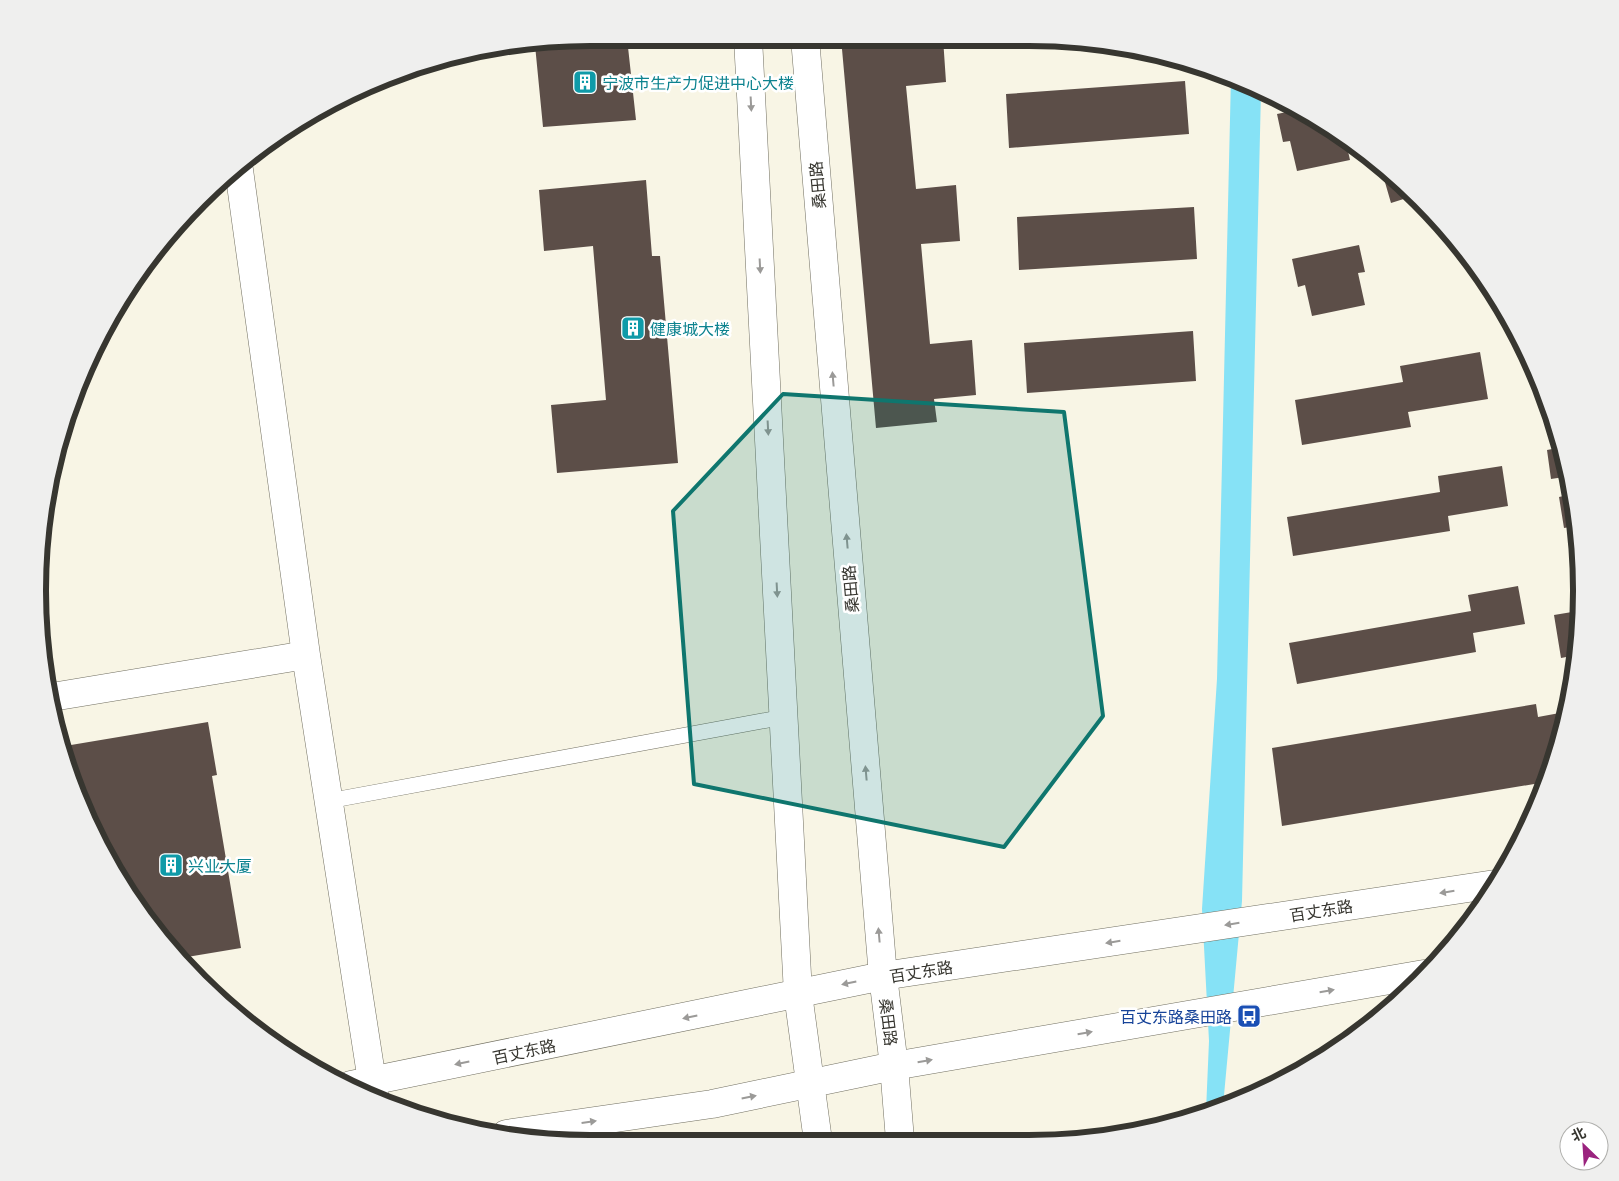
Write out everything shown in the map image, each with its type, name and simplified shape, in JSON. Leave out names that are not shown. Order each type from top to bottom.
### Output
[{"type":"main road","points":[[748,46],[798,994],[812,1084],[817,1135]]},
{"type":"main road","name":"桑田路","points":[[806,46],[883,976],[894,1066],[900,1135]]},
{"type":"main road","points":[[239,175],[328,800],[366,1086]]},
{"type":"main road","points":[[57,696],[306,655]]},
{"type":"main road","name":"百丈东路","points":[[368,1087],[883,976],[1486,885]]},
{"type":"main road","points":[[527,1131],[712,1104],[894,1066],[1412,976]]},
{"type":"lane","points":[[328,800],[784,717]]},
{"type":"highlighted area","points":[[783,394],[1064,412],[1103,716],[1004,847],[694,784],[673,511]]},
{"type":"water","points":[[1231,86],[1261,98],[1242,901],[1224,1098],[1206,1105],[1209,1041],[1202,909],[1217,679]]},
{"type":"building","name":"宁波市生产力促进中心大楼","points":[[628,46],[636,120],[543,127],[535,49],[555,47]]},
{"type":"building","points":[[842,46],[944,46],[946,82],[906,86],[916,189],[956,185],[960,241],[921,244],[930,344],[972,340],[976,395],[934,399],[937,422],[876,428]]},
{"type":"building","points":[[1185,81],[1189,134],[1009,148],[1006,94]]},
{"type":"building","points":[[1288,112],[1301,119],[1348,150],[1350,160],[1297,171],[1290,141],[1283,142],[1277,114]]},
{"type":"building","points":[[1384,178],[1405,198],[1391,203]]},
{"type":"building","name":"健康城大楼","points":[[646,180],[652,256],[660,256],[678,463],[557,473],[551,405],[606,400],[593,246],[544,251],[539,190]]},
{"type":"building","points":[[1194,207],[1197,259],[1019,270],[1017,217]]},
{"type":"building","points":[[1359,245],[1365,272],[1358,273],[1365,305],[1312,316],[1305,285],[1298,287],[1292,259]]},
{"type":"building","points":[[1193,331],[1196,381],[1027,393],[1024,343]]},
{"type":"building","points":[[1480,352],[1488,399],[1408,412],[1411,427],[1302,445],[1295,400],[1403,382],[1400,366]]},
{"type":"building","points":[[1554,449],[1560,478],[1551,479],[1547,450]]},
{"type":"building","points":[[1502,466],[1508,506],[1448,516],[1450,531],[1293,556],[1287,517],[1440,492],[1438,476]]},
{"type":"building","points":[[1564,496],[1569,527],[1564,528],[1559,497]]},
{"type":"building","points":[[1518,586],[1525,624],[1473,633],[1476,652],[1297,684],[1289,643],[1471,611],[1468,595]]},
{"type":"building","points":[[1572,612],[1569,657],[1561,658],[1554,615]]},
{"type":"building","points":[[1536,704],[1538,717],[1558,713],[1537,784],[1282,826],[1272,748]]},
{"type":"building","name":"兴业大厦","points":[[208,722],[217,775],[212,776],[241,948],[188,957],[181,949],[138,893],[119,863],[88,799],[69,745]]},
{"type":"place","name":"宁波市生产力促进中心大楼","points":[[585,82]]},
{"type":"place","name":"健康城大楼","points":[[633,328]]},
{"type":"place","name":"兴业大厦","points":[[171,865]]},
{"type":"place","name":"百丈东路桑田路","points":[[1249,1016]]}]
